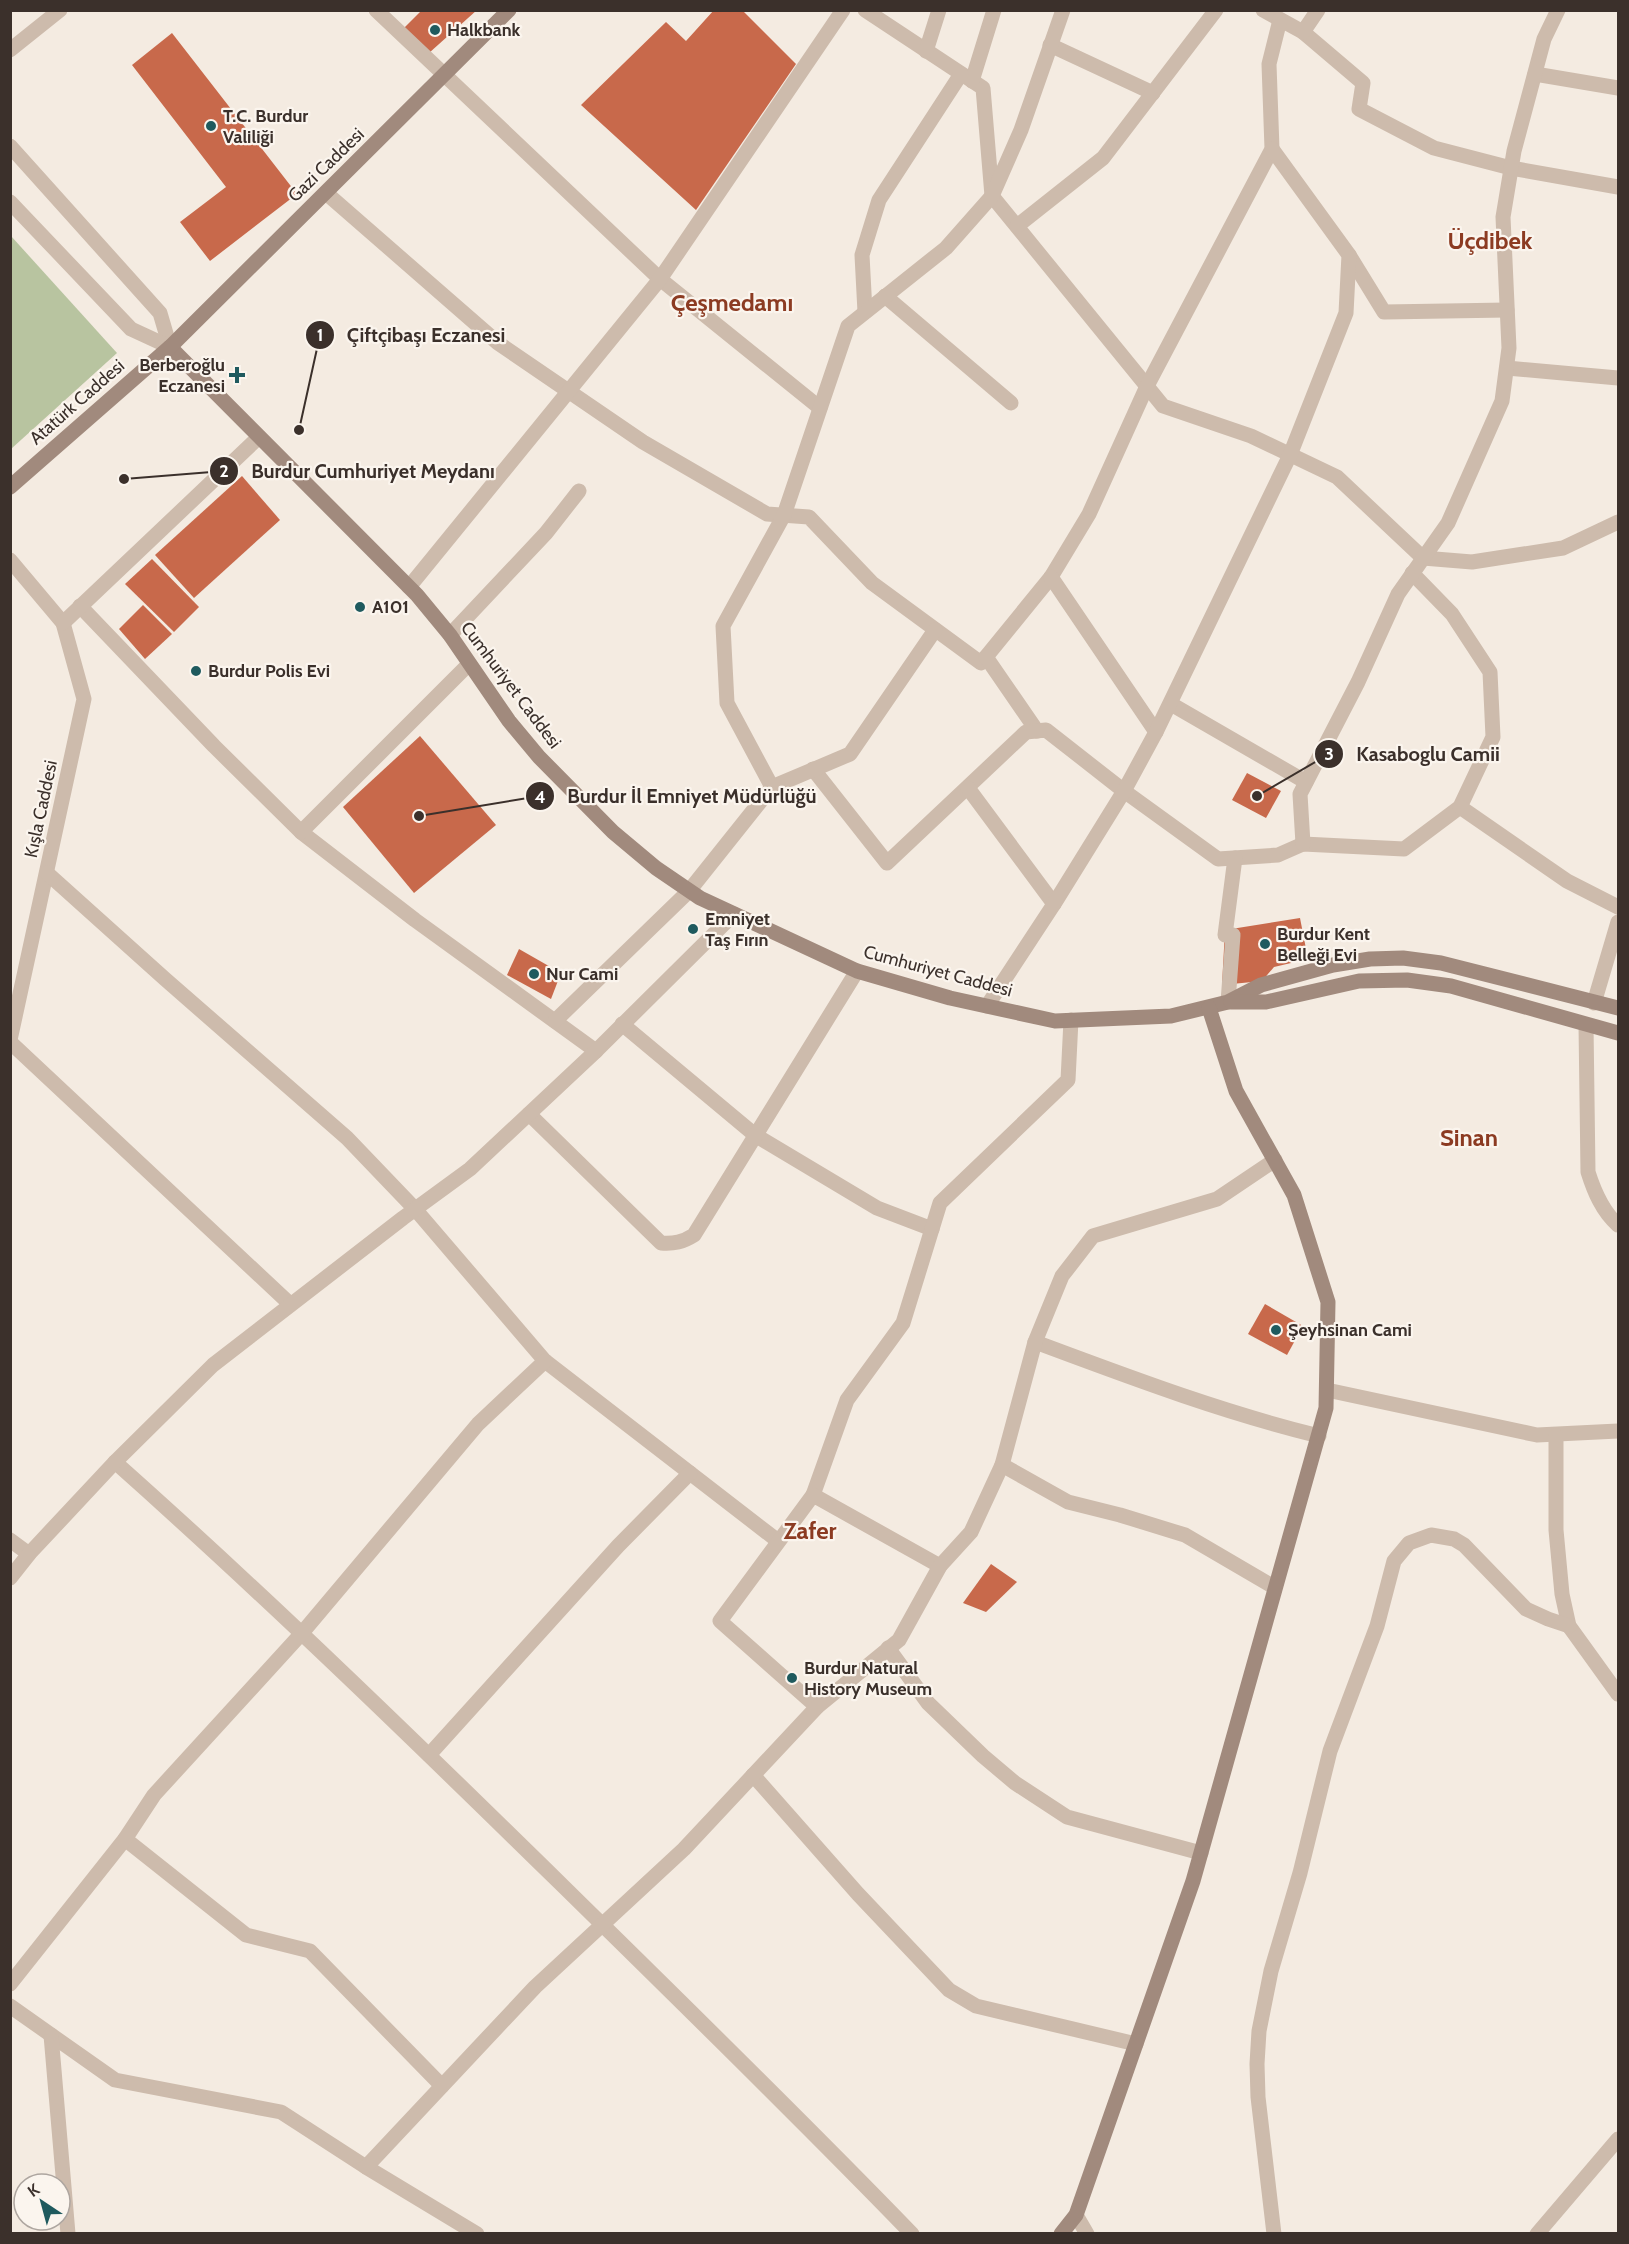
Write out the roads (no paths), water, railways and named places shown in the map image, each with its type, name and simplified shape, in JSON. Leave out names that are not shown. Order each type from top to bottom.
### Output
[{"type":"main road","name":"Gazi Caddesi","points":[[170,347],[509,10]]},
{"type":"main road","name":"Cumhuriyet Caddesi","points":[[170,347],[409,587],[450,635],[509,721],[574,794],[656,868],[690,891],[857,971],[897,984],[1055,1021],[1171,1016],[1228,1002]]},
{"type":"main road","name":"Atatürk Caddesi","points":[[10,487],[170,347]]},
{"type":"main road","points":[[1228,1002],[1261,985],[1333,965],[1370,959],[1403,958],[1441,963],[1618,1008]]},
{"type":"main road","points":[[1228,1002],[1266,1002],[1359,981],[1407,980],[1450,986],[1618,1033]]},
{"type":"main road","points":[[1062,2234],[1076,2215],[1193,1881],[1326,1408],[1328,1302],[1294,1195],[1236,1091],[1209,1008]]},
{"type":"street","points":[[13,48],[60,10]]},
{"type":"street","points":[[376,10],[660,279],[820,408]]},
{"type":"street","points":[[409,587],[660,279],[843,10]]},
{"type":"street","points":[[864,10],[983,88],[992,196],[1163,406],[1251,436],[1337,477],[1423,558],[1472,562],[1563,548],[1618,522]]},
{"type":"street","points":[[926,51],[939,10]]},
{"type":"street","points":[[865,312],[862,255],[879,200],[967,77],[994,10]]},
{"type":"street","points":[[772,787],[727,703],[723,626],[784,515],[848,326],[946,248],[992,196],[1021,130],[1064,10]]},
{"type":"street","points":[[1017,226],[1104,158],[1216,10]]},
{"type":"street","points":[[1263,10],[1303,32],[1363,83],[1359,109],[1434,148],[1511,168],[1618,187]]},
{"type":"street","points":[[1303,32],[1318,10]]},
{"type":"street","points":[[1303,844],[1300,794],[1358,682],[1398,594],[1448,523],[1503,401],[1509,348],[1503,217],[1511,168],[1544,39],[1558,10]]},
{"type":"street","points":[[326,193],[498,344],[643,442],[767,514],[809,517],[872,583],[981,663],[1051,577],[1089,514],[1147,387],[1272,149],[1269,64],[1280,20]]},
{"type":"street","points":[[1050,45],[1153,93]]},
{"type":"street","points":[[1535,74],[1618,88]]},
{"type":"street","points":[[10,146],[160,312],[170,347]]},
{"type":"street","points":[[1272,149],[1349,255],[1384,312],[1507,310]]},
{"type":"street","points":[[10,202],[131,329],[170,347]]},
{"type":"street","points":[[987,1006],[1124,791],[1171,704],[1290,455],[1346,313],[1349,255]]},
{"type":"street","points":[[885,296],[1011,403]]},
{"type":"street","points":[[1507,368],[1618,378]]},
{"type":"street","points":[[10,560],[63,623],[259,436]]},
{"type":"street","points":[[450,635],[546,533],[579,491]]},
{"type":"street","points":[[813,770],[887,863],[1026,732],[1046,730],[1124,791],[1218,859],[1278,855],[1303,844],[1404,849],[1460,807],[1493,737],[1490,672],[1452,614],[1412,573]]},
{"type":"street","points":[[1051,577],[1156,732]]},
{"type":"street","points":[[80,606],[214,746],[301,832],[415,920],[596,1051]]},
{"type":"street","name":"Kışla Caddesi","points":[[10,1041],[84,699],[63,623]]},
{"type":"street","points":[[555,1021],[690,891],[772,787],[850,754],[935,630]]},
{"type":"street","points":[[986,657],[1037,731]]},
{"type":"street","points":[[301,832],[469,664]]},
{"type":"street","points":[[1171,704],[1306,782]]},
{"type":"street","points":[[968,788],[1054,904]]},
{"type":"street","points":[[1460,807],[1567,881],[1618,907]]},
{"type":"street","points":[[1228,1002],[1233,935],[1225,935],[1235,858]]},
{"type":"street","points":[[47,873],[347,1138],[415,1209],[545,1360],[778,1541]]},
{"type":"street","points":[[10,1578],[29,1554],[115,1461],[213,1365],[290,1304],[470,1169],[596,1051],[734,914]]},
{"type":"street","points":[[1594,1003],[1618,922]]},
{"type":"street","points":[[529,1114],[661,1243],[684,1241],[694,1235],[857,971]]},
{"type":"street","points":[[817,1707],[720,1622],[813,1495],[847,1400],[903,1323],[940,1203],[1068,1080],[1071,1020]]},
{"type":"street","points":[[622,1024],[755,1135],[877,1208],[932,1229]]},
{"type":"street","points":[[1586,1025],[1588,1172],[1602,1206],[1618,1225]]},
{"type":"street","points":[[10,1041],[290,1304]]},
{"type":"street","points":[[366,2167],[536,1988],[684,1849],[817,1707],[899,1640],[940,1566],[971,1532],[1002,1465],[1035,1342],[1062,1276],[1094,1236],[1218,1199],[1275,1160]]},
{"type":"street","points":[[1035,1342],[1166,1391],[1265,1423],[1319,1436]]},
{"type":"street","points":[[10,1984],[125,1839],[154,1795],[302,1633],[478,1424],[545,1360]]},
{"type":"street","points":[[1326,1390],[1537,1435],[1556,1436],[1618,1431]]},
{"type":"street","points":[[1556,1436],[1556,1530],[1562,1594],[1569,1626],[1618,1694]]},
{"type":"street","points":[[115,1461],[302,1633],[429,1755],[824,2142],[912,2234]]},
{"type":"street","points":[[1002,1465],[1068,1502],[1185,1535],[1274,1587]]},
{"type":"street","points":[[429,1755],[618,1546],[690,1473]]},
{"type":"street","points":[[813,1495],[940,1566]]},
{"type":"street","points":[[1274,2234],[1258,2097],[1257,2064],[1264,2001],[1300,1873],[1330,1750],[1377,1626],[1394,1561],[1409,1543],[1420,1538],[1443,1535],[1454,1539],[1464,1545],[1526,1609],[1569,1626]]},
{"type":"street","points":[[10,1540],[29,1554]]},
{"type":"street","points":[[888,1648],[928,1703],[982,1756],[1015,1784],[1067,1817],[1201,1853]]},
{"type":"street","points":[[753,1775],[858,1894],[949,1990],[976,2006],[1136,2044]]},
{"type":"street","points":[[125,1839],[246,1935],[310,1951],[442,2086]]},
{"type":"street","points":[[10,2006],[115,2080],[281,2112],[477,2234]]},
{"type":"street","points":[[51,2035],[68,2234]]},
{"type":"street","points":[[1537,2234],[1618,2139]]},
{"type":"street","points":[[1076,2215],[1087,2234]]},
{"type":"place","name":"Halkbank","points":[[435,30]]},
{"type":"place","name":"T.C. Burdur Valiliği","points":[[211,126]]},
{"type":"place","name":"Berberoğlu Eczanesi","points":[[237,375]]},
{"type":"place","name":"Çiftçibaşı Eczanesi","points":[[299,430]]},
{"type":"place","name":"Burdur Cumhuriyet Meydanı","points":[[124,479]]},
{"type":"place","name":"A101","points":[[360,607]]},
{"type":"place","name":"Burdur Polis Evi","points":[[196,671]]},
{"type":"place","name":"Kasaboglu Camii","points":[[1257,796]]},
{"type":"place","name":"Burdur İl Emniyet Müdürlüğü","points":[[419,816]]},
{"type":"place","name":"Emniyet Taş Fırın","points":[[693,929]]},
{"type":"place","name":"Burdur Kent Belleği Evi","points":[[1265,944]]},
{"type":"place","name":"Nur Cami","points":[[534,974]]},
{"type":"place","name":"Şeyhsinan Cami","points":[[1276,1330]]},
{"type":"place","name":"Burdur Natural History Museum","points":[[792,1678]]},
{"type":"district","name":"Üçdibek","points":[[1490,240]]},
{"type":"district","name":"Çeşmedamı","points":[[732,302]]},
{"type":"district","name":"Sinan","points":[[1469,1137]]},
{"type":"district","name":"Zafer","points":[[810,1530]]}]
